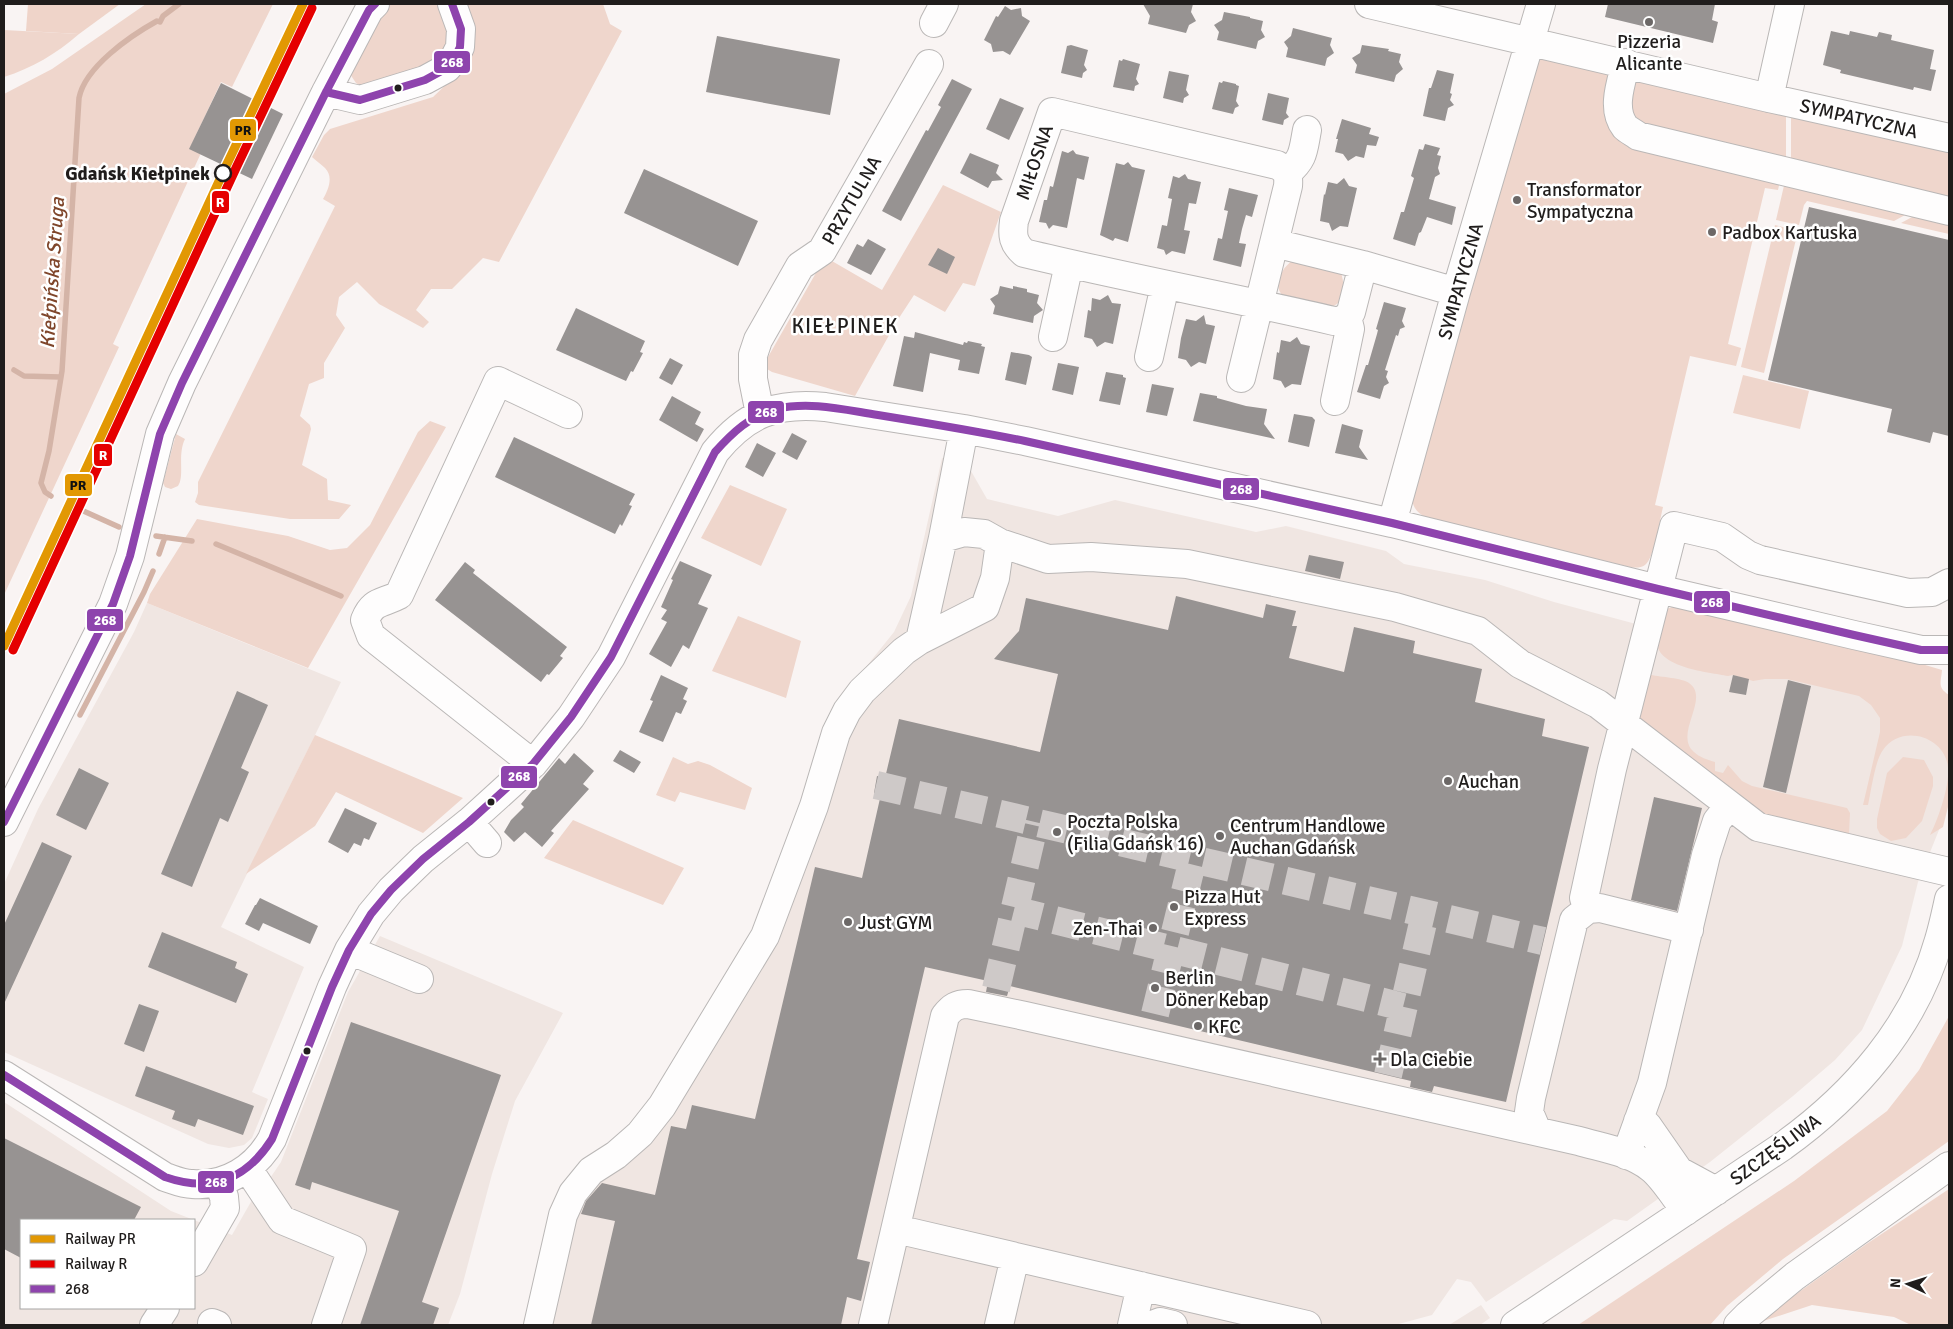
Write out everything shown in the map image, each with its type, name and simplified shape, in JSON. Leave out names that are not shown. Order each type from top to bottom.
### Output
[{"type":"main road","points":[[4,822],[112,604],[130,556],[160,434],[182,383],[326,92],[369,10],[375,4]]},
{"type":"main road","points":[[326,92],[360,100],[425,80],[447,68],[460,48],[461,29],[452,4]]},
{"type":"main road","points":[[1369,4],[1531,41]]},
{"type":"main road","name":"SYMPATYCZNA","points":[[1392,522],[1456,292],[1541,4]]},
{"type":"main road","points":[[1769,98],[1790,4]]},
{"type":"main road","name":"SYMPATYCZNA","points":[[1531,41],[1769,98],[1949,138]]},
{"type":"main road","points":[[1626,63],[1618,98],[1619,114],[1625,127],[1638,136],[1949,211]]},
{"type":"main road","name":"PRZYTULNA","points":[[760,414],[753,379],[753,355],[758,340],[800,266],[822,251],[929,64]]},
{"type":"main road","name":"MIŁOSNA","points":[[1287,173],[1277,165],[1052,112],[1014,221],[1013,240],[1024,253],[1069,264],[1334,321],[1341,321],[1347,317]]},
{"type":"main road","points":[[1241,378],[1288,186],[1287,173],[1301,159],[1307,130]]},
{"type":"main road","points":[[1274,243],[1363,265],[1456,292]]},
{"type":"main road","points":[[1053,337],[1069,264]]},
{"type":"main road","points":[[1336,401],[1350,329],[1347,317],[1353,304],[1363,265]]},
{"type":"main road","points":[[1149,357],[1165,285]]},
{"type":"main road","points":[[533,764],[371,636],[365,620],[370,609],[378,602],[399,595],[498,381],[568,414]]},
{"type":"main road","points":[[4,1075],[165,1178],[191,1184],[219,1183],[248,1169],[265,1151],[272,1139],[332,987],[349,950],[371,914],[391,890],[423,859],[469,822],[533,764],[615,660],[715,452],[731,433],[760,414],[790,406],[806,405],[964,429],[1392,522],[1658,589],[1921,650],[1949,650]]},
{"type":"main road","points":[[920,640],[943,538],[964,429]]},
{"type":"main road","points":[[1588,909],[1584,898],[1623,725],[1674,526],[1722,537],[1748,555],[1760,560],[1908,594],[1932,592],[1949,583]]},
{"type":"main road","points":[[943,538],[964,532],[984,534],[1000,542],[1048,559],[1091,557],[1187,564],[1395,608],[1478,631],[1520,664],[1598,704],[1758,827],[1949,872]]},
{"type":"main road","points":[[538,1325],[564,1215],[573,1192],[590,1171],[616,1155],[640,1134],[662,1106],[765,936],[814,806],[836,733],[847,711],[862,691],[904,651],[920,640],[985,607],[995,578],[1000,542]]},
{"type":"main road","points":[[1921,650],[1949,664]]},
{"type":"main road","points":[[1626,1155],[1652,1083],[1706,855],[1717,821],[1729,806]]},
{"type":"main road","points":[[469,822],[487,843]]},
{"type":"main road","name":"SZCZĘŚLIWA","points":[[1515,1325],[1806,1130],[1862,1077],[1896,1033],[1921,988],[1939,941],[1949,899]]},
{"type":"main road","points":[[1537,1131],[1529,1112],[1540,1057],[1574,920],[1588,909],[1600,908],[1689,930]]},
{"type":"main road","points":[[349,950],[419,979]]},
{"type":"main road","points":[[873,1325],[945,1016],[951,1008],[959,1004],[968,1004],[1150,1044],[1166,1034],[1180,1032],[1215,1040],[1223,1046],[1236,1063],[1537,1131],[1626,1155],[1653,1169],[1686,1211]]},
{"type":"main road","points":[[1638,1122],[1648,1125],[1679,1171],[1716,1191]]},
{"type":"main road","points":[[1738,1325],[1748,1314],[1795,1276],[1949,1166]]},
{"type":"main road","points":[[248,1169],[282,1220],[352,1249],[326,1325]]},
{"type":"main road","points":[[195,1260],[225,1208],[224,1197],[219,1183]]},
{"type":"main road","points":[[896,1229],[1307,1325]]},
{"type":"main road","points":[[999,1325],[1016,1257]]},
{"type":"main road","points":[[1132,1325],[1141,1286]]},
{"type":"main road","points":[[154,1325],[164,1309]]},
{"type":"main road","points":[[1152,1325],[1160,1322],[1172,1325]]},
{"type":"shaded area","points":[[28,4],[120,4],[79,34],[26,31]]},
{"type":"shaded area","points":[[146,4],[273,4],[232,87],[221,82],[190,148],[201,153],[113,344],[119,347],[4,595],[4,94],[52,69]]},
{"type":"shaded area","points":[[389,4],[438,4],[442,8],[452,34],[439,61],[361,86],[356,83],[350,74],[380,13]]},
{"type":"shaded area","points":[[465,4],[603,4],[610,24],[622,31],[499,262],[483,258],[452,289],[431,289],[416,310],[429,322],[423,328],[379,304],[357,282],[339,297],[336,315],[345,328],[324,363],[324,378],[309,384],[300,416],[310,425],[311,429],[302,465],[327,479],[328,500],[351,505],[339,519],[290,519],[199,505],[195,502],[198,493],[198,482],[335,206],[323,199],[330,179],[328,172],[312,157],[324,135],[330,129],[433,97],[452,79]]},
{"type":"shaded area","points":[[4,30],[79,34],[43,60],[4,77]]},
{"type":"shaded area","points":[[1538,56],[1609,68],[1612,113],[1781,176],[1778,190],[1765,188],[1728,344],[1741,348],[1736,366],[1690,356],[1655,505],[1663,507],[1656,538],[1648,561],[1645,565],[1636,568],[1425,517],[1413,505],[1412,499],[1534,60]]},
{"type":"shaded area","points":[[1643,76],[1786,111],[1786,158],[1628,119],[1630,82]]},
{"type":"shaded area","points":[[1791,113],[1949,153],[1949,203],[1789,166],[1791,158]]},
{"type":"shaded area","points":[[1786,177],[1918,208],[1894,221],[1807,201],[1804,205],[1799,225],[1776,220]]},
{"type":"shaded area","points":[[943,185],[1001,212],[975,286],[963,283],[945,312],[914,295],[897,321],[855,396],[767,369],[768,357],[825,257],[882,290]]},
{"type":"shaded area","points":[[1925,210],[1949,215],[1949,234],[1901,223]]},
{"type":"shaded area","points":[[1775,225],[1798,231],[1764,373],[1741,367]]},
{"type":"shaded area","points":[[1292,261],[1341,273],[1343,290],[1337,304],[1332,307],[1323,308],[1284,297],[1278,288],[1279,278]]},
{"type":"shaded area","points":[[1743,375],[1809,391],[1800,429],[1733,413]]},
{"type":"shaded area","points":[[430,421],[446,427],[308,668],[147,603],[150,594],[197,519],[288,536],[330,550],[347,548],[370,525],[418,432]]},
{"type":"shaded area","points":[[176,434],[185,439],[180,482],[178,486],[171,489],[165,487],[163,483]]},
{"type":"shaded area","points":[[942,458],[967,464],[987,499],[1058,516],[1115,500],[1256,532],[1286,526],[1386,551],[1404,564],[1485,580],[1554,602],[1949,715],[1949,786],[1941,825],[1918,882],[1902,946],[1862,1030],[1835,1060],[1793,1096],[1710,1162],[1627,1221],[1614,1219],[1486,1302],[1471,1282],[1457,1279],[1432,1315],[1395,1325],[525,1325],[547,1229],[642,1116],[741,953],[755,923],[834,713],[849,688],[894,632],[911,596]]},
{"type":"shaded area","points":[[730,485],[787,509],[761,566],[701,538]]},
{"type":"shaded area","points":[[147,603],[341,682],[221,927],[304,967],[252,1092],[268,1099],[252,1138],[244,1145],[229,1148],[208,1144],[4,1052],[4,884],[38,809],[134,632]]},
{"type":"shaded area","points":[[1676,606],[1888,654],[1942,670],[1941,687],[1949,695],[1949,803],[1943,827],[1930,835],[1943,802],[1947,784],[1948,768],[1940,748],[1931,741],[1911,735],[1900,737],[1891,742],[1880,755],[1868,805],[1863,805],[1880,732],[1880,718],[1871,705],[1859,696],[1787,679],[1753,681],[1733,675],[1728,676],[1697,670],[1674,663],[1665,657],[1659,649],[1657,640],[1666,609]]},
{"type":"shaded area","points":[[738,616],[801,641],[786,698],[712,671]]},
{"type":"shaded area","points":[[1651,675],[1686,681],[1695,690],[1695,707],[1687,736],[1694,752],[1715,762],[1715,771],[1723,773],[1728,765],[1742,781],[1752,786],[1847,808],[1850,813],[1849,834],[1761,816],[1640,724],[1636,710],[1645,678]]},
{"type":"shaded area","points":[[315,735],[463,798],[423,833],[336,792],[315,826],[246,874]]},
{"type":"shaded area","points":[[673,757],[688,764],[698,761],[710,765],[752,788],[745,810],[680,792],[675,802],[656,795]]},
{"type":"shaded area","points":[[1903,757],[1924,760],[1933,777],[1933,786],[1922,821],[1906,838],[1891,841],[1880,834],[1877,828],[1877,819],[1887,773]]},
{"type":"shaded area","points":[[573,820],[684,868],[663,905],[544,858]]},
{"type":"shaded area","points":[[380,936],[563,1013],[515,1101],[492,1174],[460,1294],[448,1325],[4,1325],[4,1102],[171,1211],[191,1219],[20,1219],[20,1309],[195,1309],[195,1220],[232,1235],[252,1200],[256,1199],[281,1162],[348,992]]},
{"type":"shaded area","points":[[1949,1016],[1949,1141],[1783,1259],[1727,1306],[1710,1325],[1578,1325],[1794,1181],[1887,1111],[1919,1070]]},
{"type":"shaded area","points":[[1949,1189],[1949,1325],[1911,1325],[1894,1317],[1812,1305],[1754,1324],[1865,1245]]},
{"type":"shaded area","points":[[1481,1305],[1490,1318],[1480,1325],[1449,1325]]},
{"type":"building","points":[[1143,4],[1193,4],[1191,12],[1196,21],[1189,25],[1186,33],[1148,24],[1150,16]]},
{"type":"building","points":[[1608,4],[1715,4],[1712,20],[1718,22],[1713,43],[1605,17]]},
{"type":"building","points":[[1005,6],[1011,10],[1021,8],[1022,16],[1030,21],[1010,55],[1003,51],[993,52],[991,44],[984,40],[996,16],[998,17]]},
{"type":"building","points":[[1224,12],[1263,21],[1261,30],[1265,37],[1258,41],[1256,49],[1217,40],[1219,32],[1214,25],[1222,20]]},
{"type":"building","points":[[1293,28],[1332,38],[1330,45],[1334,53],[1327,58],[1325,66],[1286,57],[1288,48],[1284,42],[1291,36]]},
{"type":"building","points":[[1831,31],[1849,35],[1850,31],[1877,37],[1879,32],[1892,35],[1891,40],[1934,50],[1930,69],[1936,70],[1931,91],[1914,87],[1913,90],[1840,73],[1841,70],[1823,65]]},
{"type":"building","points":[[717,36],[840,59],[830,115],[706,92]]},
{"type":"building","points":[[1071,45],[1088,50],[1084,65],[1087,70],[1083,73],[1082,78],[1061,73],[1067,46]]},
{"type":"building","points":[[1362,45],[1389,49],[1388,51],[1401,54],[1399,62],[1403,69],[1396,75],[1394,82],[1355,73],[1357,65],[1352,58],[1360,53]]},
{"type":"building","points":[[1123,59],[1140,64],[1136,79],[1139,84],[1135,86],[1134,91],[1113,87],[1119,60],[1122,61]]},
{"type":"building","points":[[1437,70],[1454,74],[1450,100],[1454,105],[1448,108],[1445,121],[1423,116],[1429,88],[1431,88]]},
{"type":"building","points":[[1169,71],[1189,75],[1186,90],[1189,95],[1184,98],[1183,103],[1163,98]]},
{"type":"building","points":[[952,79],[972,89],[901,221],[882,211],[926,130],[928,131],[941,107],[938,105]]},
{"type":"building","points":[[1223,81],[1239,86],[1236,101],[1239,106],[1235,108],[1233,114],[1212,109],[1219,82],[1222,83]]},
{"type":"building","points":[[221,83],[283,114],[252,179],[189,149]]},
{"type":"building","points":[[1268,93],[1289,98],[1286,113],[1289,117],[1284,120],[1283,125],[1262,120]]},
{"type":"building","points":[[1000,98],[1024,108],[1009,140],[986,129]]},
{"type":"building","points":[[1342,119],[1371,128],[1369,134],[1379,137],[1376,146],[1367,145],[1364,158],[1356,156],[1348,161],[1343,154],[1335,152],[1338,139],[1336,139]]},
{"type":"building","points":[[1425,144],[1440,148],[1437,155],[1441,156],[1438,168],[1440,174],[1435,177],[1429,199],[1456,207],[1452,225],[1427,217],[1415,246],[1393,239],[1401,212],[1404,212],[1414,178],[1411,176],[1419,149],[1423,150]]},
{"type":"building","points":[[1073,150],[1076,154],[1089,157],[1084,180],[1077,178],[1067,228],[1053,225],[1049,229],[1046,223],[1039,222],[1044,200],[1047,200],[1050,186],[1053,187],[1062,151],[1068,153]]},
{"type":"building","points":[[970,153],[999,165],[996,173],[1003,180],[992,181],[988,188],[960,173]]},
{"type":"building","points":[[1128,162],[1132,167],[1145,170],[1128,242],[1115,238],[1113,241],[1100,235],[1116,163],[1124,165]]},
{"type":"building","points":[[644,169],[758,221],[738,266],[624,213]]},
{"type":"building","points":[[1185,174],[1188,179],[1201,182],[1196,204],[1189,203],[1184,230],[1190,231],[1185,254],[1172,251],[1166,255],[1164,250],[1157,248],[1162,225],[1167,226],[1172,199],[1168,198],[1173,176],[1179,178]]},
{"type":"building","points":[[1344,178],[1349,186],[1357,188],[1348,227],[1340,226],[1332,231],[1329,223],[1320,221],[1324,194],[1328,182],[1337,184]]},
{"type":"building","points":[[1229,188],[1258,195],[1252,217],[1246,215],[1242,229],[1239,243],[1246,244],[1241,267],[1213,260],[1218,238],[1222,239],[1228,211],[1224,210]]},
{"type":"building","points":[[1809,207],[1949,240],[1949,436],[1933,432],[1930,443],[1887,432],[1892,409],[1768,380]]},
{"type":"building","points":[[868,239],[886,249],[871,275],[847,263],[857,244],[863,247]]},
{"type":"building","points":[[938,248],[955,257],[947,274],[928,265]]},
{"type":"building","points":[[1000,286],[1013,289],[1013,286],[1027,289],[1027,292],[1039,295],[1037,303],[1043,310],[1034,316],[1033,323],[993,314],[995,306],[990,299],[998,294]]},
{"type":"building","points":[[1108,295],[1112,303],[1121,304],[1113,344],[1105,342],[1097,347],[1092,339],[1084,337],[1088,310],[1091,311],[1092,298],[1100,300]]},
{"type":"building","points":[[1384,302],[1406,308],[1402,321],[1405,327],[1400,329],[1398,336],[1396,335],[1385,370],[1388,371],[1386,377],[1389,383],[1384,386],[1380,399],[1357,392],[1366,365],[1368,365]]},
{"type":"building","points":[[576,308],[645,341],[640,352],[643,353],[626,381],[556,350]]},
{"type":"building","points":[[1204,315],[1206,324],[1215,326],[1206,364],[1199,362],[1191,367],[1186,360],[1178,358],[1181,338],[1186,319],[1196,321]]},
{"type":"building","points":[[915,332],[963,345],[964,342],[967,343],[968,341],[982,344],[981,346],[985,347],[979,374],[958,370],[960,360],[930,353],[923,392],[893,386],[904,336],[914,338]]},
{"type":"building","points":[[1297,337],[1301,344],[1310,346],[1301,385],[1292,384],[1285,388],[1281,381],[1273,379],[1277,352],[1279,353],[1281,340],[1290,342]]},
{"type":"building","points":[[1011,352],[1032,357],[1026,385],[1005,380]]},
{"type":"building","points":[[670,358],[683,365],[672,385],[659,378]]},
{"type":"building","points":[[1058,363],[1079,367],[1073,395],[1052,390]]},
{"type":"building","points":[[1106,372],[1123,375],[1126,378],[1120,405],[1099,401]]},
{"type":"building","points":[[1152,384],[1174,388],[1167,416],[1146,412]]},
{"type":"building","points":[[1200,393],[1217,396],[1217,398],[1246,406],[1267,409],[1264,424],[1275,439],[1193,421]]},
{"type":"building","points":[[672,396],[701,412],[695,424],[704,429],[697,442],[659,420]]},
{"type":"building","points":[[1294,414],[1312,417],[1315,420],[1309,447],[1288,442]]},
{"type":"building","points":[[1342,424],[1363,430],[1359,447],[1368,460],[1335,453]]},
{"type":"building","points":[[792,433],[807,441],[797,460],[782,452]]},
{"type":"building","points":[[514,437],[635,494],[629,505],[632,506],[622,526],[620,524],[615,534],[495,477]]},
{"type":"building","points":[[757,443],[776,453],[763,477],[745,467]]},
{"type":"building","points":[[1309,555],[1344,562],[1340,579],[1305,571]]},
{"type":"building","points":[[680,561],[712,575],[698,604],[708,608],[689,649],[683,645],[671,667],[649,654],[667,622],[661,619],[667,610],[661,607]]},
{"type":"building","points":[[465,562],[475,570],[473,573],[567,647],[560,656],[563,658],[541,682],[435,600]]},
{"type":"building","name":"Centrum Handlowe Auchan Gdańsk","points":[[1176,596],[1263,618],[1266,604],[1296,611],[1292,626],[1297,626],[1289,658],[1344,672],[1354,627],[1415,641],[1413,653],[1482,669],[1475,702],[1545,719],[1542,736],[1589,747],[1506,1102],[1434,1086],[1432,1092],[1410,1087],[1411,1081],[1010,986],[1007,996],[986,992],[988,981],[925,967],[857,1259],[870,1262],[861,1301],[847,1297],[841,1325],[591,1325],[615,1221],[581,1214],[586,1201],[602,1183],[655,1195],[671,1126],[686,1129],[692,1105],[755,1119],[815,867],[862,878],[881,794],[874,793],[877,776],[885,778],[899,719],[1040,752],[1058,674],[994,659],[1019,631],[1026,598],[1168,630]]},
{"type":"building","points":[[661,675],[688,688],[683,699],[687,701],[681,714],[676,712],[663,742],[639,732],[653,701],[650,700]]},
{"type":"building","points":[[1733,675],[1749,679],[1746,695],[1729,692]]},
{"type":"building","points":[[1788,680],[1811,686],[1786,793],[1763,787]]},
{"type":"building","points":[[237,691],[268,705],[241,768],[249,772],[228,822],[220,818],[192,887],[161,874]]},
{"type":"building","points":[[620,750],[641,762],[634,773],[613,761]]},
{"type":"building","points":[[574,753],[594,771],[583,784],[589,789],[551,831],[554,833],[542,847],[525,832],[514,842],[504,832],[511,820],[524,807],[521,804],[559,758],[565,764]]},
{"type":"building","points":[[79,768],[109,783],[86,830],[56,815]]},
{"type":"building","points":[[1654,797],[1702,808],[1677,911],[1631,900]]},
{"type":"building","points":[[345,808],[377,823],[369,840],[364,838],[361,846],[354,843],[348,853],[328,842]]},
{"type":"building","points":[[42,842],[72,856],[4,1004],[4,925]]},
{"type":"building","points":[[260,898],[318,926],[310,944],[263,923],[259,931],[245,924]]},
{"type":"building","points":[[162,932],[237,962],[235,968],[248,974],[236,1003],[148,967]]},
{"type":"building","points":[[139,1004],[159,1011],[144,1052],[124,1044]]},
{"type":"building","points":[[351,1022],[501,1075],[422,1302],[439,1308],[433,1325],[360,1325],[399,1211],[312,1182],[310,1190],[295,1185]]},
{"type":"building","points":[[146,1066],[254,1106],[243,1135],[198,1119],[195,1127],[172,1119],[175,1111],[135,1096]]},
{"type":"building","points":[[4,1138],[141,1207],[135,1219],[20,1219],[20,1257],[4,1249]]},
{"type":"waterway","name":"Kiełpińska Struga","points":[[51,496],[45,492],[41,483],[49,451],[62,371],[79,98],[83,86],[99,64],[146,27],[157,21],[160,22],[163,16],[179,4]]},
{"type":"waterway","points":[[14,370],[24,376],[60,377]]},
{"type":"waterway","points":[[79,509],[119,527]]},
{"type":"waterway","points":[[156,536],[192,541]]},
{"type":"waterway","points":[[159,554],[165,537]]},
{"type":"waterway","points":[[216,544],[341,596]]},
{"type":"waterway","points":[[80,715],[153,571]]},
{"type":"tunnel","points":[[876,785],[1543,941]]},
{"type":"tunnel","points":[[996,989],[1035,822]]},
{"type":"tunnel","points":[[1155,1014],[1193,859]]},
{"type":"tunnel","points":[[1014,910],[1403,1007]]},
{"type":"tunnel","points":[[1388,1075],[1425,914]]},
{"type":"rail line","name":"PR","points":[[4,646],[303,4]]},
{"type":"rail line","name":"R","points":[[13,650],[312,8]]},
{"type":"transit line","name":"268","points":[[4,822],[113,604],[130,556],[160,434],[182,383],[326,92],[369,10],[375,4]]},
{"type":"transit line","name":"268","points":[[326,92],[360,100],[425,80],[447,68],[460,47],[461,29],[452,4]]},
{"type":"transit line","name":"268","points":[[4,1075],[165,1177],[197,1184],[212,1183],[239,1173],[251,1164],[272,1139],[332,987],[349,950],[371,914],[391,890],[423,859],[469,822],[533,764],[571,717],[611,657],[715,452],[728,438],[750,420],[776,409],[802,406],[827,407],[1025,441],[1392,523],[1854,635],[1921,650],[1949,650]]},
{"type":"place","name":"Pizzeria Alicante","points":[[1649,22]]},
{"type":"place","name":"Gdańsk Kiełpinek","points":[[223,173]]},
{"type":"place","name":"Transformator Sympatyczna","points":[[1517,200]]},
{"type":"place","name":"Padbox Kartuska","points":[[1712,232]]},
{"type":"place","name":"Auchan","points":[[1448,781]]},
{"type":"place","name":"Poczta Polska (Filia Gdańsk 16)","points":[[1057,832]]},
{"type":"place","name":"Centrum Handlowe Auchan Gdańsk","points":[[1220,836]]},
{"type":"place","name":"Pizza Hut Express","points":[[1174,907]]},
{"type":"place","name":"Just GYM","points":[[848,922]]},
{"type":"place","name":"Zen-Thai","points":[[1153,928]]},
{"type":"place","name":"Berlin Döner Kebap","points":[[1155,988]]},
{"type":"place","name":"KFC","points":[[1198,1026]]},
{"type":"place","name":"Dla Ciebie","points":[[1380,1059]]},
{"type":"district","name":"KIEŁPINEK","points":[[845,326]]}]
